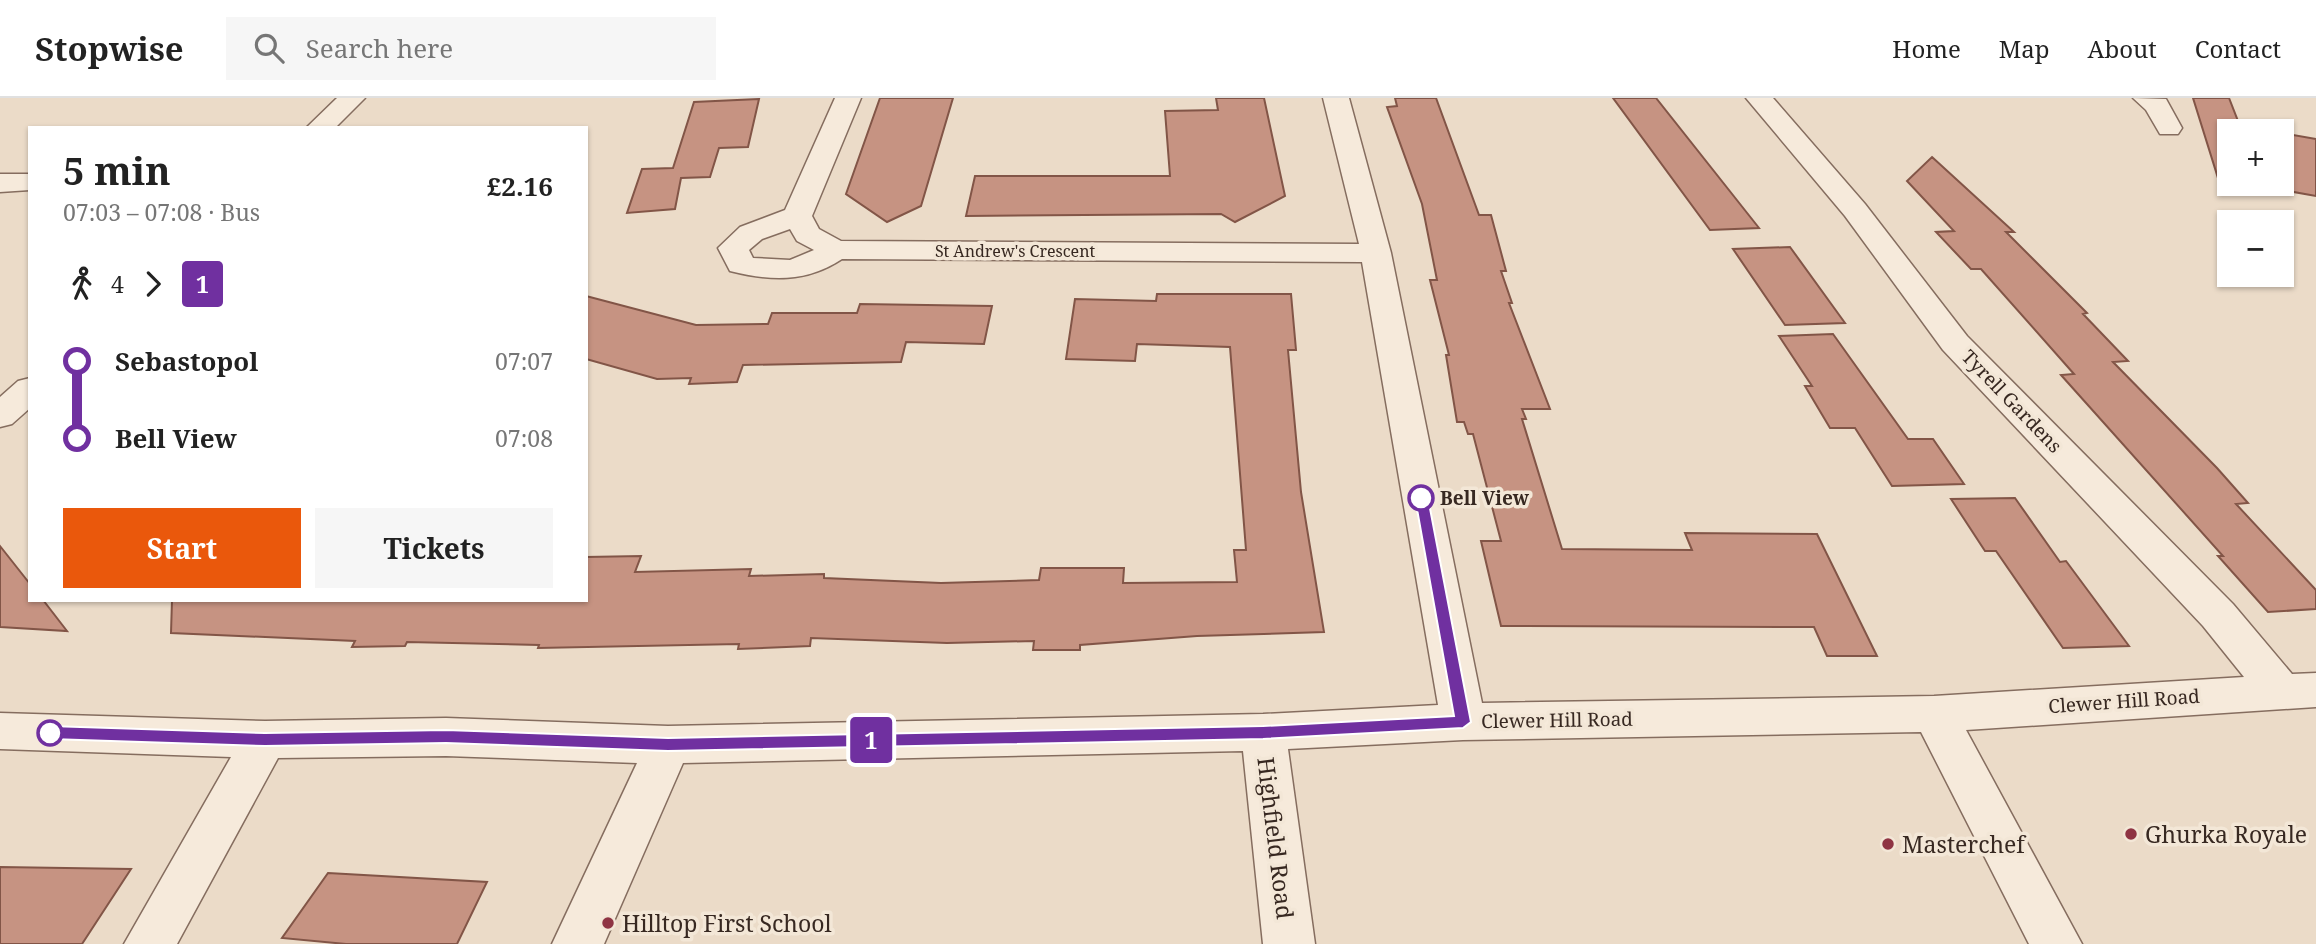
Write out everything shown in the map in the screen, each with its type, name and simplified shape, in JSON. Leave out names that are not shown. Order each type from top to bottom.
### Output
[{"type":"street","points":[[321,126],[352,98]]},
{"type":"street","points":[[797,216],[808,234],[835,250],[821,260],[781,272],[741,264],[733,248],[751,233],[797,216],[848,98]]},
{"type":"street","points":[[1336,98],[1376,253],[1463,722]]},
{"type":"street","name":"Tyrell Gardens","points":[[1759,98],[1855,210],[1955,343],[2218,615],[2298,690]]},
{"type":"street","points":[[2146,98],[2157,105],[2169,128]]},
{"type":"street","points":[[0,184],[28,182]]},
{"type":"street","name":"St Andrew's Crescent","points":[[835,250],[1376,253]]},
{"type":"street","points":[[0,416],[28,391]]},
{"type":"street","name":"Clewer Hill Road","points":[[0,731],[265,740],[446,737],[668,745],[1263,732],[1463,722],[1934,714],[2298,690]]},
{"type":"street","points":[[1934,714],[2056,944]]},
{"type":"street","name":"Highfield Road","points":[[1263,732],[1289,944]]},
{"type":"street","points":[[150,944],[265,740]]},
{"type":"street","points":[[578,944],[668,745]]},
{"type":"building","points":[[880,98],[953,98],[921,206],[887,222],[846,194]]},
{"type":"building","points":[[1216,98],[1264,98],[1285,196],[1235,222],[1221,214],[966,216],[975,176],[1170,176],[1165,111],[1218,110]]},
{"type":"building","points":[[1395,98],[1436,98],[1479,215],[1491,215],[1506,271],[1501,271],[1512,303],[1509,303],[1550,409],[1522,409],[1526,419],[1522,419],[1562,549],[1692,550],[1685,533],[1817,534],[1877,656],[1827,656],[1814,627],[1501,626],[1481,541],[1501,541],[1473,434],[1468,434],[1464,422],[1457,422],[1446,355],[1449,355],[1430,280],[1437,280],[1422,204],[1387,107],[1397,106]]},
{"type":"building","points":[[1613,98],[1656,98],[1759,228],[1710,230]]},
{"type":"building","points":[[2193,98],[2229,98],[2237,119],[2217,119],[2217,175]]},
{"type":"building","points":[[759,99],[748,147],[719,148],[710,177],[681,178],[675,209],[627,213],[642,169],[673,168],[694,102]]},
{"type":"building","points":[[2294,135],[2316,139],[2316,196],[2294,192]]},
{"type":"building","points":[[1932,157],[2014,232],[2006,232],[2087,313],[2083,314],[2128,361],[2113,362],[2248,503],[2236,504],[2316,590],[2316,609],[2268,612],[2218,556],[2223,556],[2061,375],[2074,374],[1981,269],[1971,269],[1936,232],[1954,231],[1907,181]]},
{"type":"building","points":[[1790,247],[1845,323],[1785,325],[1733,249]]},
{"type":"building","points":[[1157,294],[1291,294],[1296,350],[1288,350],[1301,492],[1324,632],[1197,636],[1080,645],[1080,650],[1033,650],[1034,641],[947,643],[811,638],[810,646],[738,649],[739,644],[538,648],[539,645],[407,642],[405,646],[352,647],[355,641],[171,633],[172,602],[588,602],[588,557],[641,556],[635,572],[751,569],[749,576],[824,574],[824,578],[941,583],[1039,580],[1041,568],[1124,568],[1123,583],[1237,582],[1234,550],[1246,550],[1230,347],[1137,344],[1135,361],[1066,359],[1075,299],[1156,301]]},
{"type":"building","points":[[588,297],[696,325],[768,324],[772,313],[857,313],[860,304],[992,306],[984,344],[906,342],[901,362],[743,365],[737,382],[689,384],[691,378],[657,379],[588,360]]},
{"type":"building","points":[[1833,334],[1908,439],[1933,439],[1964,484],[1892,486],[1855,428],[1830,428],[1805,386],[1812,386],[1779,336]]},
{"type":"building","points":[[2015,498],[2060,562],[2066,561],[2129,646],[2063,648],[1996,551],[1985,551],[1951,499]]},
{"type":"building","points":[[0,546],[28,581],[28,602],[45,602],[67,631],[0,627]]},
{"type":"building","points":[[0,867],[131,869],[82,944],[0,944]]},
{"type":"building","points":[[328,873],[487,882],[457,944],[346,944],[282,938]]},
{"type":"bus line","name":"1","points":[[50,733],[265,740],[446,737],[668,745],[1263,732],[1463,722],[1421,498]]},
{"type":"place","name":"Bell View","points":[[1421,498]]},
{"type":"place","name":"Ghurka Royale","points":[[2131,834]]},
{"type":"place","name":"Masterchef","points":[[1888,844]]},
{"type":"place","name":"Hilltop First School","points":[[608,923]]}]
